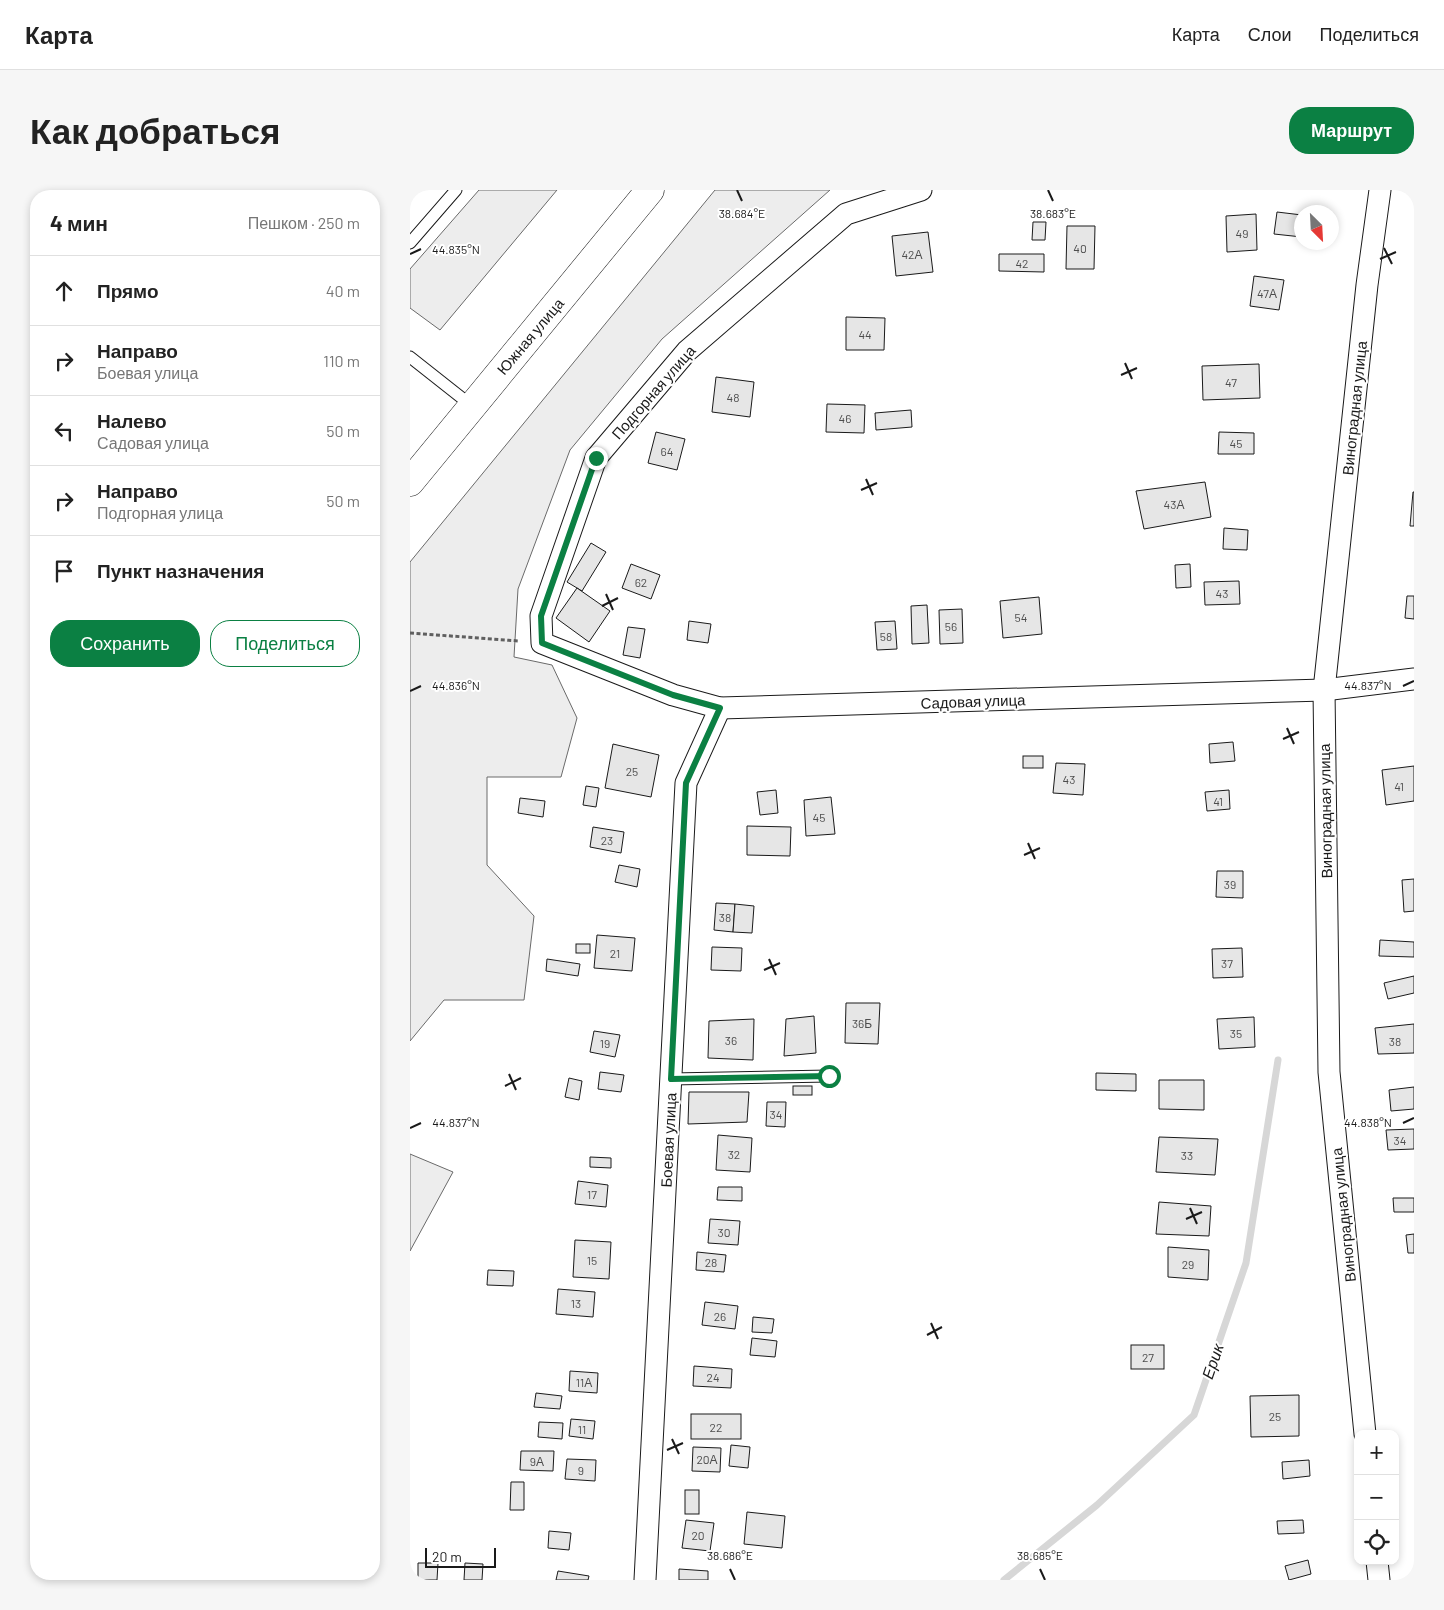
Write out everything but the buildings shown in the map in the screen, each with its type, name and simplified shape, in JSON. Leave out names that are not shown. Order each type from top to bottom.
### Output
[{"type":"highway","name":"Южная улица","points":[[410,482],[650,190]]},
{"type":"street","name":"Подгорная улица","points":[[542,643],[541,616],[596,458],[687,351],[846,214],[921,190]]},
{"type":"street","name":"Виноградная улица","points":[[1365,1430],[1329,1072],[1324,690],[1367,284],[1380,190]]},
{"type":"street","name":"Садовая улица","points":[[542,643],[673,695],[720,708],[1324,690],[1414,679]]},
{"type":"street","name":"Боевая улица","points":[[645,1580],[686,783],[720,708]]},
{"type":"street","points":[[1377,1565],[1379,1580]]},
{"type":"lane","points":[[410,243],[456,190]]},
{"type":"lane","points":[[410,357],[472,406]]},
{"type":"lane","points":[[671,1079],[829,1076]]},
{"type":"path","points":[[410,633],[542,643]]},
{"type":"shaded area","points":[[479,190],[557,190],[440,330],[410,308],[410,269]]},
{"type":"shaded area","points":[[715,190],[830,190],[662,339],[570,450],[518,589],[514,657],[552,665],[577,718],[561,777],[487,777],[487,865],[534,916],[524,1000],[444,1000],[410,1041],[410,562]]},
{"type":"shaded area","points":[[410,1154],[453,1172],[410,1251]]},
{"type":"waterway","name":"Ерик","points":[[1004,1580],[1097,1505],[1194,1415],[1246,1263],[1278,1060]]},
{"type":"route","points":[[596,458],[541,616],[542,643],[673,695],[720,708],[686,783],[671,1079],[829,1076]]}]
